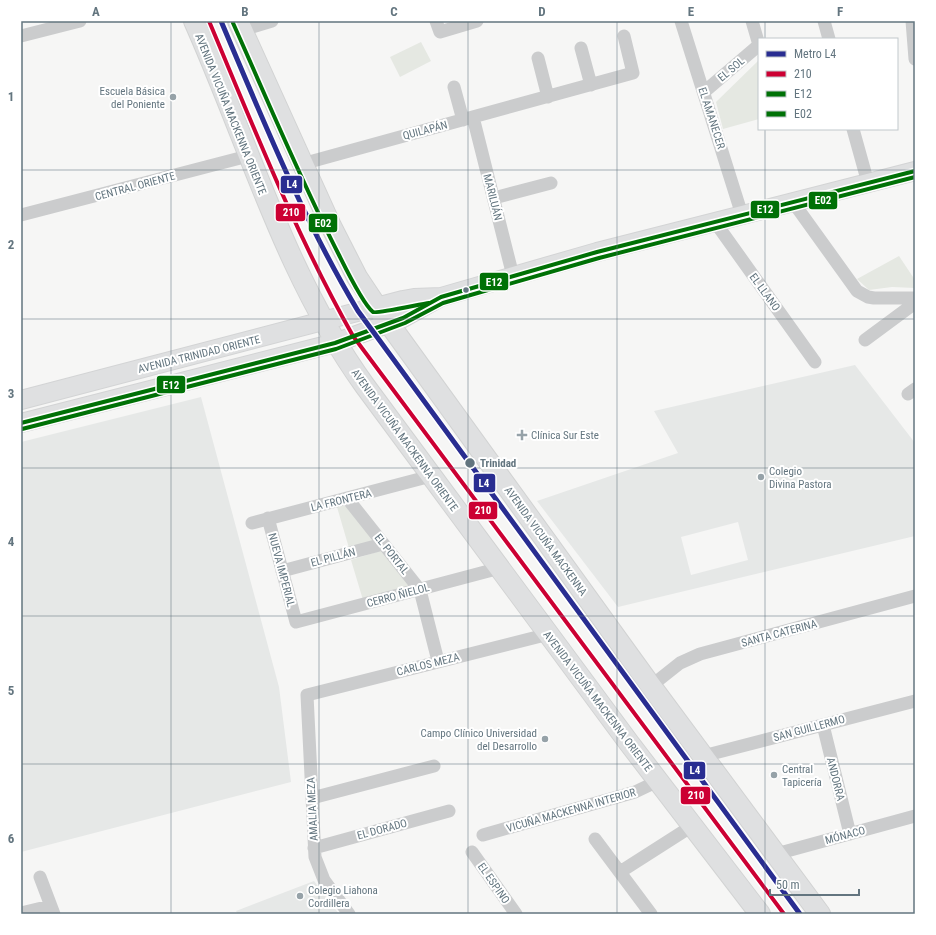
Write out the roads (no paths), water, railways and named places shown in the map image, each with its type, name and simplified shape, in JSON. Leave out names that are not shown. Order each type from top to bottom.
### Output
[{"type":"main road","name":"AVENIDA VICUÑA MACKENNA ORIENTE","points":[[194,21],[219,78],[248,156],[294,263],[335,343],[431,476],[658,781],[760,914]]},
{"type":"main road","name":"AVENIDA VICUÑA MACKENNA","points":[[240,25],[302,164],[343,250],[382,316],[651,686],[820,914]]},
{"type":"main road","points":[[382,316],[414,298],[441,297],[715,222],[915,171]]},
{"type":"main road","name":"AVENIDA TRINIDAD ORIENTE","points":[[21,400],[323,322],[382,316]]},
{"type":"main road","name":"AVENIDA TRINIDAD ORIENTE","points":[[21,423],[335,343],[382,316]]},
{"type":"street","points":[[21,36],[80,21]]},
{"type":"street","points":[[240,25],[272,21]]},
{"type":"street","points":[[438,26],[477,21]]},
{"type":"street","name":"EL AMANECER","points":[[681,21],[742,215]]},
{"type":"street","points":[[752,21],[758,42]]},
{"type":"street","points":[[824,21],[829,38]]},
{"type":"street","points":[[912,21],[915,59]]},
{"type":"street","name":"QUILAPÁN","points":[[302,164],[633,73],[624,36]]},
{"type":"street","name":"EL SOL","points":[[704,92],[758,46]]},
{"type":"street","points":[[581,48],[591,85]]},
{"type":"street","points":[[538,58],[548,97]]},
{"type":"street","name":"MARILUÁN","points":[[454,87],[468,118],[494,198],[514,276]]},
{"type":"street","points":[[853,130],[868,183]]},
{"type":"street","name":"CENTRAL ORIENTE","points":[[21,215],[248,156]]},
{"type":"street","points":[[494,198],[551,183]]},
{"type":"street","points":[[793,202],[857,291],[868,297],[874,298],[915,298]]},
{"type":"street","name":"EL LLANO","points":[[715,222],[815,362]]},
{"type":"street","points":[[865,340],[915,303]]},
{"type":"street","name":"LA FRONTERA","points":[[252,523],[431,476]]},
{"type":"street","name":"EL PORTAL","points":[[348,498],[420,590],[438,661]]},
{"type":"street","name":"NUEVA IMPERIAL","points":[[268,518],[296,622]]},
{"type":"street","name":"EL PILLÁN","points":[[282,571],[383,544]]},
{"type":"street","name":"CERRO ÑIELOL","points":[[296,622],[500,568]]},
{"type":"street","name":"SANTA CATERINA","points":[[651,686],[680,663],[700,654],[915,596]]},
{"type":"street","name":"CARLOS MEZA","points":[[307,695],[549,634]]},
{"type":"street","name":"AMALIA MEZA","points":[[307,695],[314,848],[318,869],[324,880],[349,914]]},
{"type":"street","name":"SAN GUILLERMO","points":[[703,756],[823,725],[914,705]]},
{"type":"street","name":"ANDORRA","points":[[823,725],[850,834]]},
{"type":"street","points":[[312,798],[434,766]]},
{"type":"street","name":"VICUÑA MACKENNA INTERIOR","points":[[482,835],[635,792],[658,781]]},
{"type":"street","name":"EL DORADO","points":[[314,848],[449,811]]},
{"type":"street","name":"MÓNACO","points":[[776,854],[915,816]]},
{"type":"street","points":[[620,872],[692,826]]},
{"type":"street","points":[[595,839],[651,914]]},
{"type":"street","name":"EL ESPINO","points":[[472,852],[516,914]]},
{"type":"street","points":[[21,913],[52,910],[40,877]]},
{"type":"metro line","name":"L4","points":[[221,21],[268,132],[319,241],[358,311],[800,914]]},
{"type":"place","name":"Escuela Básica del Poniente","points":[[173,97]]},
{"type":"place","name":"Clínica Sur Este","points":[[522,435]]},
{"type":"place","name":"Trinidad","points":[[470,463]]},
{"type":"place","name":"Colegio Divina Pastora","points":[[761,477]]},
{"type":"place","name":"Campo Clínico Universidad del Desarrollo","points":[[545,739]]},
{"type":"place","name":"Central Tapicería","points":[[774,775]]},
{"type":"place","name":"Colegio Liahona Cordillera","points":[[300,896]]}]
